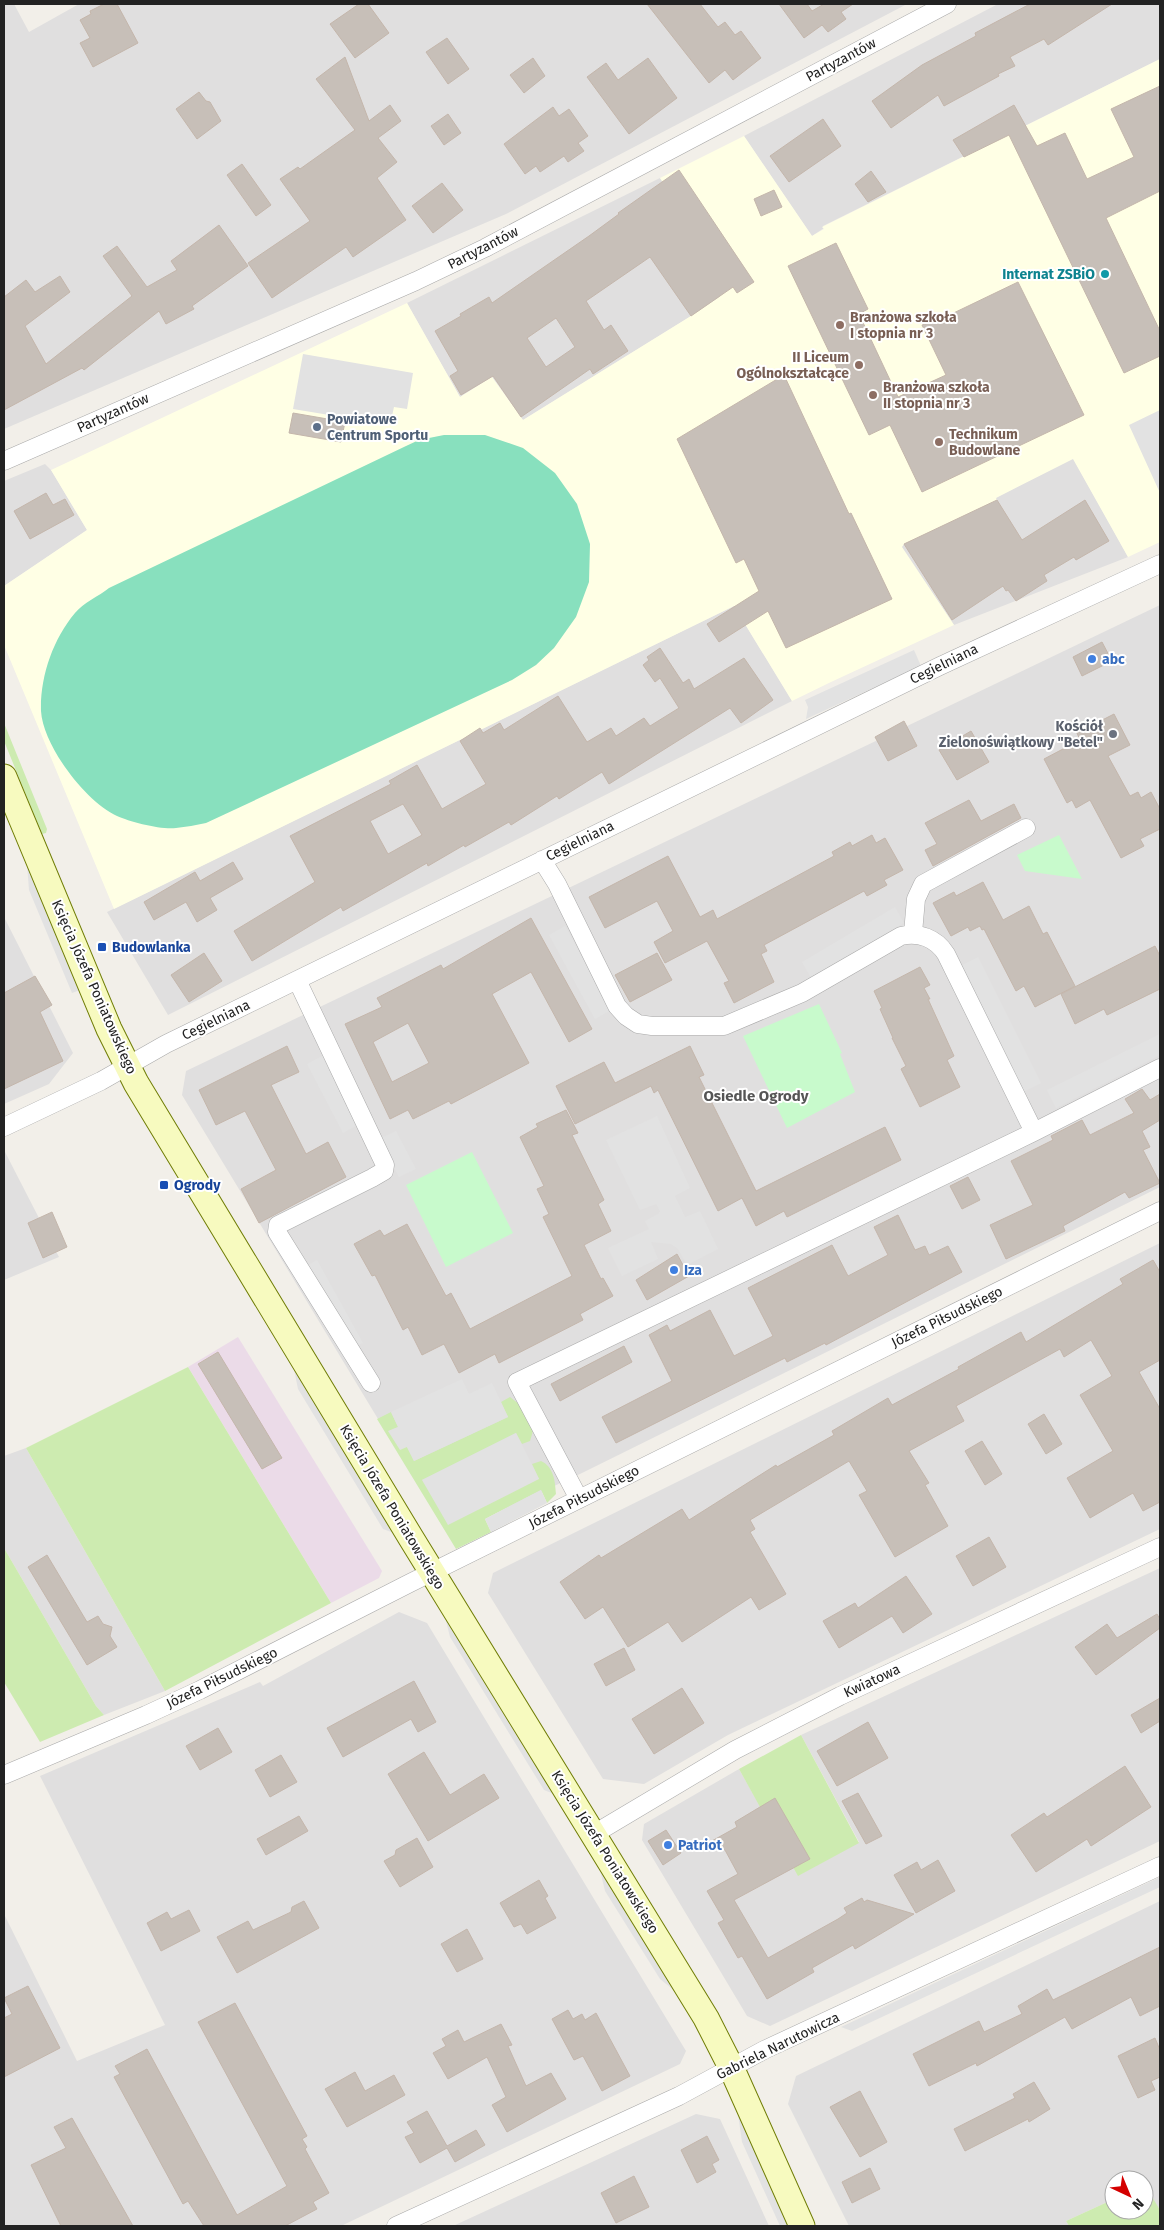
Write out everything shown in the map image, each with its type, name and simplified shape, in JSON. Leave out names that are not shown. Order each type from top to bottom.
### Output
[{"type":"street","name":"Partyzantów","points":[[4,461],[459,261],[947,4]]},
{"type":"street","name":"Cegielniana","points":[[4,1127],[101,1081],[166,1044],[542,860],[949,662],[1160,564]]},
{"type":"street","name":"Księcia Józefa Poniatowskiego","points":[[4,777],[109,1029],[127,1066],[157,1119],[432,1572],[706,2018],[731,2067],[802,2226]]},
{"type":"street","points":[[912,933],[916,899],[923,884],[1026,828]]},
{"type":"street","points":[[542,860],[557,884],[617,1006],[626,1016],[638,1024],[652,1026],[724,1026],[802,993],[901,936],[912,933],[930,939],[942,948],[1034,1132]]},
{"type":"street","points":[[297,980],[385,1165],[384,1171],[372,1178],[278,1225],[277,1232],[370,1383]]},
{"type":"street","points":[[579,1499],[517,1382],[1034,1132],[1160,1068]]},
{"type":"street","name":"Józefa Piłsudskiego","points":[[4,1775],[191,1694],[432,1572],[1160,1211]]},
{"type":"street","name":"Kwiatowa","points":[[594,1834],[735,1750],[840,1696],[1160,1547]]},
{"type":"street","name":"Gabriela Narutowicza","points":[[396,2226],[679,2096],[731,2067],[1160,1866]]},
{"type":"shaded area","points":[[4,4],[14,4],[29,32],[79,4],[907,4],[506,214],[4,429]]},
{"type":"shaded area","points":[[998,4],[1160,4],[1160,59],[823,226],[824,228],[812,236],[744,136]]},
{"type":"shaded area","points":[[1160,59],[1160,542],[1128,557],[1073,459],[996,498],[997,500],[904,544],[902,547],[954,625],[792,701],[734,606],[114,909],[4,645],[4,586],[87,530],[51,470],[407,303],[460,397],[492,377],[523,420],[691,316],[718,298],[731,285],[660,178],[744,136],[812,236],[824,229],[822,227]]},
{"type":"shaded area","points":[[660,178],[731,285],[718,298],[691,316],[523,420],[492,377],[460,397],[407,303]]},
{"type":"shaded area","points":[[303,354],[413,373],[407,409],[394,407],[390,425],[293,409]]},
{"type":"shaded area","points":[[1160,410],[1160,493],[1129,425]]},
{"type":"shaded area","points":[[1073,458],[1128,557],[954,625],[901,547],[997,501],[995,498]]},
{"type":"shaded area","points":[[45,464],[51,470],[87,530],[4,586],[4,481]]},
{"type":"shaded area","points":[[1160,605],[1160,1187],[582,1473],[455,1532],[444,1528],[182,1095],[186,1071]]},
{"type":"shaded area","points":[[734,606],[792,701],[168,1015],[107,912]]},
{"type":"shaded area","points":[[914,650],[921,666],[806,719],[808,707],[805,700]]},
{"type":"shaded area","points":[[27,864],[80,990],[72,993],[29,890]]},
{"type":"shaded area","points":[[895,907],[904,923],[811,978],[802,962]]},
{"type":"shaded area","points":[[4,917],[73,1053],[49,1084],[4,1104]]},
{"type":"shaded area","points":[[565,926],[611,1010],[595,1019],[549,935]]},
{"type":"shaded area","points":[[978,957],[1041,1083],[1023,1092],[960,966]]},
{"type":"shaded area","points":[[1160,1034],[1160,1055],[1056,1108],[1047,1090]]},
{"type":"shaded area","points":[[324,1055],[361,1123],[343,1133],[307,1064]]},
{"type":"shaded area","points":[[657,1116],[690,1188],[675,1196],[685,1217],[700,1211],[718,1249],[687,1265],[678,1249],[671,1244],[651,1242],[658,1259],[622,1276],[608,1248],[649,1229],[645,1221],[660,1211],[656,1204],[640,1210],[606,1140]]},
{"type":"shaded area","points":[[396,1131],[416,1169],[399,1177],[379,1139]]},
{"type":"shaded area","points":[[4,1150],[59,1257],[4,1280]]},
{"type":"shaded area","points":[[1160,1243],[1160,1529],[728,1735],[644,1784],[603,1779],[488,1593],[493,1573]]},
{"type":"shaded area","points":[[317,1260],[363,1343],[354,1347],[308,1265]]},
{"type":"shaded area","points":[[238,1337],[382,1571],[379,1578],[331,1603],[188,1367]]},
{"type":"shaded area","points":[[293,1364],[394,1533],[383,1529],[298,1389]]},
{"type":"shaded area","points":[[462,1379],[469,1394],[492,1383],[508,1417],[414,1461],[407,1447],[400,1450],[388,1431],[398,1427],[391,1412]]},
{"type":"shaded area","points":[[516,1433],[539,1479],[448,1525],[422,1480]]},
{"type":"shaded area","points":[[26,1448],[165,1691],[104,1715],[96,1706],[4,1548],[4,1456]]},
{"type":"shaded area","points":[[541,1490],[547,1503],[491,1532],[485,1519]]},
{"type":"shaded area","points":[[1160,1568],[1160,1841],[770,2026],[747,2016],[642,1840],[644,1824],[739,1769],[799,1875],[859,1842],[801,1735]]},
{"type":"shaded area","points":[[399,1612],[427,1623],[686,2051],[680,2064],[341,2226],[4,2226],[4,1914],[77,2061],[165,2025],[40,1776],[260,1682],[263,1686]]},
{"type":"shaded area","points":[[445,1617],[554,1794],[544,1790],[450,1637]]},
{"type":"shaded area","points":[[599,1866],[676,1992],[660,1979],[605,1891]]},
{"type":"shaded area","points":[[1160,1877],[1160,1887],[852,2031],[841,2027]]},
{"type":"shaded area","points":[[1160,1901],[1160,2210],[1154,2201],[1154,2170],[1104,2170],[1104,2204],[1066,2221],[1069,2226],[849,2226],[788,2104],[796,2076]]},
{"type":"shaded area","points":[[696,2114],[720,2119],[769,2226],[453,2226]]},
{"type":"shaded area","points":[[738,2114],[788,2226],[780,2226],[742,2142]]},
{"type":"green space","points":[[444,435],[485,435],[523,448],[555,473],[577,504],[590,544],[589,582],[576,617],[554,648],[536,665],[512,680],[206,823],[170,828],[146,825],[117,816],[92,799],[58,756],[49,740],[41,711],[43,685],[49,659],[60,634],[78,609],[109,588],[406,446],[419,440]]},
{"type":"green space","points":[[4,723],[47,829],[46,833],[42,834],[4,741]]},
{"type":"green space","points":[[1059,835],[1082,879],[1025,871],[1017,855]]},
{"type":"green space","points":[[819,1004],[842,1053],[840,1054],[855,1092],[787,1128],[743,1036]]},
{"type":"green space","points":[[472,1152],[513,1233],[446,1267],[406,1185]]},
{"type":"green space","points":[[188,1367],[331,1603],[165,1691],[26,1448]]},
{"type":"green space","points":[[510,1397],[519,1404],[533,1431],[530,1441],[522,1444],[516,1433],[422,1480],[539,1479],[532,1464],[541,1461],[551,1471],[556,1494],[547,1503],[541,1490],[485,1519],[491,1532],[456,1549],[377,1419],[391,1412],[398,1427],[389,1431],[407,1447],[414,1461],[508,1417],[501,1402]]},
{"type":"green space","points":[[4,1548],[96,1706],[104,1715],[40,1742],[4,1682]]},
{"type":"green space","points":[[801,1735],[859,1843],[798,1876],[739,1769]]},
{"type":"green space","points":[[1154,2200],[1160,2210],[1160,2226],[1069,2226],[1066,2221],[1104,2204],[1104,2220],[1154,2220]]},
{"type":"building","points":[[104,4],[117,4],[138,43],[93,67],[80,43],[90,38],[80,20],[91,14],[90,11]]},
{"type":"building","points":[[359,4],[368,4],[389,33],[355,58],[330,24]]},
{"type":"building","points":[[647,4],[700,4],[718,27],[725,22],[735,35],[741,31],[761,58],[733,80],[725,70],[709,83]]},
{"type":"building","points":[[779,4],[807,4],[812,11],[824,4],[853,4],[841,12],[846,19],[828,32],[822,25],[804,38]]},
{"type":"building","points":[[1030,4],[1112,4],[1048,45],[1044,39],[1010,57],[1015,66],[998,74],[999,76],[944,106],[938,95],[891,128],[872,101],[922,65],[976,36],[975,33]]},
{"type":"building","points":[[447,38],[469,69],[448,84],[426,52]]},
{"type":"building","points":[[345,57],[369,121],[390,105],[401,121],[378,138],[397,162],[377,178],[406,220],[353,257],[346,247],[272,298],[248,263],[310,221],[280,179],[298,167],[300,169],[355,130],[316,79]]},
{"type":"building","points":[[533,58],[545,76],[524,93],[510,75]]},
{"type":"building","points":[[648,58],[677,98],[629,134],[587,77],[606,63],[618,80]]},
{"type":"building","name":"Internat ZSBiO","points":[[1160,86],[1160,191],[1106,218],[1160,331],[1160,356],[1124,373],[1009,135],[964,157],[953,140],[1014,105],[1037,146],[1065,133],[1087,179],[1134,157],[1111,109]]},
{"type":"building","points":[[199,92],[206,101],[210,102],[221,121],[197,139],[176,109]]},
{"type":"building","points":[[553,107],[559,116],[569,109],[588,136],[578,143],[584,151],[568,162],[564,156],[540,172],[536,166],[525,174],[504,144]]},
{"type":"building","points":[[448,114],[461,133],[444,145],[431,126]]},
{"type":"building","points":[[823,119],[841,146],[789,182],[770,156]]},
{"type":"building","points":[[242,164],[271,205],[256,216],[227,175]]},
{"type":"building","points":[[679,170],[754,282],[737,293],[733,287],[691,316],[650,257],[586,301],[604,330],[611,325],[628,351],[593,374],[590,369],[521,417],[493,376],[461,395],[450,376],[458,371],[435,331],[489,297],[492,303],[589,236]],"holes":[[[556,318],[575,347],[546,367],[527,338]]]},
{"type":"building","points":[[871,171],[886,192],[868,202],[855,184]]},
{"type":"building","points":[[442,183],[463,210],[433,233],[412,206]]},
{"type":"building","points":[[774,190],[782,207],[761,216],[754,199]]},
{"type":"building","points":[[219,225],[248,266],[192,306],[194,309],[166,324],[159,311],[84,370],[82,368],[4,410],[4,297],[26,280],[35,292],[60,276],[70,292],[25,326],[46,364],[132,296],[103,256],[117,246],[147,287],[177,270],[171,261]]},
{"type":"building","points":[[836,243],[868,309],[859,314],[898,397],[946,375],[922,325],[939,320],[1018,282],[1084,415],[922,492],[890,425],[869,435],[788,266]]},
{"type":"building","points":[[784,375],[849,514],[851,513],[892,599],[786,648],[768,611],[719,642],[707,624],[759,591],[744,559],[736,563],[677,439]]},
{"type":"building","points":[[293,413],[345,422],[341,442],[289,433]]},
{"type":"building","points":[[46,493],[53,505],[65,499],[74,515],[30,539],[14,511]]},
{"type":"building","points":[[997,500],[1022,540],[1085,500],[1109,541],[1076,560],[1074,557],[1044,575],[1047,581],[1016,601],[1003,586],[952,620],[904,544]]},
{"type":"building","name":"abc","points":[[1102,642],[1112,661],[1082,676],[1073,657]]},
{"type":"building","points":[[660,648],[683,683],[689,679],[694,689],[744,658],[773,700],[741,723],[730,708],[609,784],[602,772],[559,799],[557,796],[511,825],[509,822],[428,866],[427,863],[343,911],[341,907],[252,961],[234,931],[315,882],[290,836],[391,784],[389,781],[417,765],[442,809],[486,784],[460,741],[480,728],[483,733],[500,723],[504,730],[558,696],[587,742],[611,728],[616,736],[644,718],[650,726],[679,708],[660,678],[655,682],[643,665],[649,660],[647,657]],"holes":[[[403,804],[422,835],[388,854],[370,821]]]},
{"type":"building","points":[[1114,714],[1130,745],[1108,756],[1130,796],[1138,792],[1141,798],[1151,792],[1160,809],[1160,829],[1140,839],[1144,846],[1121,858],[1090,800],[1076,808],[1072,800],[1067,803],[1044,759],[1080,740],[1077,733]]},
{"type":"building","points":[[904,721],[917,746],[888,761],[875,737]]},
{"type":"building","points":[[971,731],[989,762],[957,780],[939,750]]},
{"type":"building","points":[[969,800],[981,821],[1014,804],[1021,818],[933,866],[925,850],[937,844],[925,823]]},
{"type":"building","points":[[872,835],[876,843],[885,838],[903,870],[884,880],[887,885],[867,896],[864,891],[764,945],[767,951],[761,954],[774,982],[734,1003],[724,983],[729,981],[707,941],[665,963],[654,942],[673,931],[657,901],[605,928],[589,897],[668,856],[700,917],[713,910],[717,919],[834,856],[832,852],[850,842],[852,846]]},
{"type":"building","points":[[233,862],[243,879],[210,898],[217,910],[197,922],[186,902],[154,920],[144,902],[195,872],[200,881]]},
{"type":"building","points":[[983,882],[1003,920],[1029,906],[1043,934],[1047,932],[1075,986],[1035,1007],[1024,986],[1016,991],[984,929],[982,930],[980,926],[970,931],[968,927],[951,936],[933,903],[954,892],[956,896]]},
{"type":"building","points":[[531,918],[592,1029],[569,1042],[531,972],[492,994],[529,1063],[451,1104],[449,1101],[413,1119],[408,1110],[390,1119],[345,1024],[382,1007],[377,998],[441,965],[443,969]],"holes":[[[408,1023],[429,1063],[392,1082],[373,1042]]]},
{"type":"building","points":[[1155,946],[1160,956],[1160,989],[1107,1015],[1104,1009],[1075,1024],[1061,994]]},
{"type":"building","points":[[204,953],[222,981],[189,1002],[171,975]]},
{"type":"building","points":[[657,953],[672,980],[630,1002],[615,975]]},
{"type":"building","points":[[920,967],[930,985],[924,988],[930,999],[928,999],[954,1056],[947,1060],[960,1087],[920,1107],[901,1069],[906,1066],[892,1038],[874,991]]},
{"type":"building","points":[[35,976],[52,1005],[40,1012],[63,1061],[4,1089],[4,993]]},
{"type":"building","points":[[287,1046],[299,1072],[271,1085],[306,1154],[328,1142],[346,1177],[259,1223],[241,1189],[276,1170],[245,1111],[216,1125],[199,1090]]},
{"type":"building","points":[[690,1046],[704,1075],[699,1077],[756,1191],[885,1127],[901,1160],[787,1217],[784,1211],[756,1226],[742,1198],[718,1211],[658,1090],[654,1093],[651,1086],[575,1124],[556,1086],[604,1062],[615,1083]]},
{"type":"building","points":[[1142,1089],[1150,1100],[1160,1094],[1160,1120],[1142,1131],[1150,1147],[1143,1150],[1160,1183],[1129,1198],[1125,1192],[1063,1226],[1065,1231],[1006,1259],[990,1225],[1033,1205],[1011,1161],[1053,1140],[1051,1136],[1082,1120],[1090,1135],[1134,1113],[1125,1099]]},
{"type":"building","points":[[566,1110],[578,1133],[572,1135],[604,1200],[598,1204],[611,1231],[584,1245],[601,1279],[603,1278],[613,1296],[580,1314],[583,1320],[499,1363],[495,1354],[459,1373],[444,1344],[422,1355],[408,1327],[403,1330],[375,1275],[372,1276],[354,1244],[380,1230],[384,1236],[407,1224],[446,1296],[451,1293],[470,1329],[572,1276],[543,1217],[549,1214],[537,1189],[544,1186],[520,1137],[538,1127],[536,1124]]},
{"type":"building","points":[[968,1177],[980,1200],[962,1209],[950,1186]]},
{"type":"building","points":[[52,1212],[67,1247],[43,1258],[28,1223]]},
{"type":"building","points":[[898,1215],[915,1250],[925,1246],[929,1255],[948,1246],[962,1272],[826,1345],[825,1343],[787,1362],[785,1358],[616,1443],[602,1417],[672,1381],[649,1335],[667,1325],[670,1331],[710,1310],[734,1356],[773,1336],[748,1288],[832,1245],[848,1276],[888,1255],[874,1227]]},
{"type":"building","points":[[677,1254],[689,1276],[647,1300],[636,1280]]},
{"type":"building","points":[[1153,1260],[1160,1272],[1160,1360],[1139,1372],[1160,1409],[1160,1502],[1143,1511],[1133,1493],[1090,1518],[1067,1478],[1113,1451],[1080,1395],[1112,1376],[1091,1340],[1064,1357],[1060,1349],[956,1406],[964,1421],[909,1451],[929,1483],[925,1485],[948,1526],[895,1557],[859,1495],[867,1491],[849,1461],[750,1520],[755,1529],[750,1532],[786,1594],[759,1610],[751,1597],[682,1642],[668,1622],[628,1647],[603,1607],[585,1619],[560,1582],[599,1555],[601,1558],[682,1509],[689,1520],[776,1465],[777,1467],[834,1435],[832,1431],[888,1398],[892,1405],[959,1369],[958,1367],[1021,1332],[1026,1342],[1123,1284],[1120,1279]]},
{"type":"building","points":[[624,1346],[632,1362],[560,1401],[551,1384]]},
{"type":"building","points":[[218,1352],[282,1458],[262,1469],[198,1364]]},
{"type":"building","points":[[1044,1414],[1062,1444],[1046,1454],[1028,1424]]},
{"type":"building","points":[[982,1441],[1002,1474],[985,1485],[965,1451]]},
{"type":"building","points":[[989,1537],[1006,1567],[973,1586],[956,1556]]},
{"type":"building","points":[[47,1555],[87,1622],[98,1616],[103,1624],[112,1627],[110,1636],[117,1647],[87,1665],[28,1567]]},
{"type":"building","points":[[906,1576],[932,1614],[903,1633],[892,1616],[839,1648],[823,1621],[855,1603],[858,1608]]},
{"type":"building","points":[[1157,1614],[1160,1619],[1160,1628],[1096,1675],[1075,1647],[1107,1624],[1117,1638]]},
{"type":"building","points":[[624,1648],[635,1670],[606,1686],[594,1664]]},
{"type":"building","points":[[414,1681],[436,1722],[418,1732],[411,1719],[343,1757],[327,1728]]},
{"type":"building","points":[[682,1688],[704,1723],[654,1754],[632,1719]]},
{"type":"building","points":[[1160,1698],[1160,1721],[1141,1733],[1131,1715]]},
{"type":"building","points":[[868,1722],[888,1758],[837,1786],[817,1751]]},
{"type":"building","points":[[218,1728],[232,1752],[200,1770],[186,1746]]},
{"type":"building","points":[[424,1752],[450,1795],[484,1774],[499,1798],[428,1841],[388,1774]]},
{"type":"building","points":[[281,1755],[297,1782],[270,1797],[255,1770]]},
{"type":"building","points":[[1125,1766],[1151,1807],[1091,1846],[1087,1839],[1036,1872],[1011,1835],[1044,1813],[1047,1817]]},
{"type":"building","points":[[858,1793],[882,1836],[866,1844],[842,1801]]},
{"type":"building","points":[[775,1798],[810,1859],[734,1900],[768,1958],[838,1919],[847,1913],[844,1908],[862,1898],[864,1902],[867,1900],[914,1914],[855,1949],[853,1945],[812,1968],[814,1972],[767,1999],[742,1956],[738,1958],[718,1923],[724,1920],[707,1891],[738,1874],[725,1850],[710,1842],[737,1827],[735,1822]]},
{"type":"building","points":[[299,1816],[308,1831],[266,1855],[257,1839]]},
{"type":"building","points":[[666,1830],[681,1853],[663,1865],[648,1841]]},
{"type":"building","points":[[417,1838],[433,1867],[400,1887],[384,1861],[395,1855],[396,1850]]},
{"type":"building","points":[[938,1860],[955,1891],[916,1913],[894,1875],[917,1862],[921,1870]]},
{"type":"building","points":[[539,1880],[548,1896],[545,1898],[556,1918],[527,1934],[521,1924],[514,1927],[500,1903]]},
{"type":"building","points":[[304,1901],[319,1928],[237,1973],[217,1937],[248,1921],[253,1930],[291,1912],[292,1907]]},
{"type":"building","points":[[189,1910],[200,1931],[161,1951],[147,1923],[167,1912],[171,1919]]},
{"type":"building","points":[[467,1929],[483,1959],[457,1972],[441,1944]]},
{"type":"building","points":[[1160,1947],[1160,2006],[1140,2016],[1131,1997],[1072,2029],[1065,2017],[977,2066],[976,2063],[929,2086],[913,2054],[979,2021],[984,2032],[1022,2014],[1018,2006],[1047,1989],[1053,2000]]},
{"type":"building","points":[[28,1986],[60,2048],[4,2077],[4,2018],[12,2014],[4,1998]]},
{"type":"building","points":[[235,2003],[307,2136],[302,2139],[307,2147],[305,2149],[329,2193],[313,2202],[317,2209],[285,2226],[204,2226],[188,2201],[183,2204],[114,2077],[120,2074],[115,2066],[147,2049],[237,2215],[287,2186],[198,2022]]},
{"type":"building","points":[[568,2010],[573,2019],[582,2014],[585,2020],[596,2013],[630,2076],[602,2091],[583,2056],[574,2060],[552,2019]]},
{"type":"building","points":[[501,2024],[512,2045],[508,2046],[526,2086],[551,2073],[566,2099],[507,2132],[492,2105],[506,2097],[487,2057],[448,2079],[433,2053],[446,2046],[442,2039],[458,2030],[464,2042]]},
{"type":"building","points":[[1155,2038],[1160,2050],[1160,2077],[1151,2081],[1155,2090],[1138,2098],[1118,2056]]},
{"type":"building","points":[[355,2072],[365,2091],[394,2075],[405,2095],[347,2127],[325,2089]]},
{"type":"building","points":[[1034,2082],[1050,2109],[1029,2122],[1028,2119],[965,2151],[954,2129],[1015,2098],[1013,2094]]},
{"type":"building","points":[[860,2091],[887,2142],[860,2157],[830,2107]]},
{"type":"building","points":[[427,2111],[447,2146],[476,2130],[485,2145],[455,2162],[447,2148],[420,2163],[405,2137],[414,2133],[407,2122]]},
{"type":"building","points":[[72,2118],[133,2226],[61,2226],[31,2165],[66,2148],[54,2127]]},
{"type":"building","points":[[707,2136],[719,2160],[712,2164],[716,2172],[697,2183],[681,2150]]},
{"type":"building","points":[[870,2168],[880,2189],[852,2203],[842,2182]]},
{"type":"building","points":[[634,2176],[649,2207],[616,2223],[601,2193]]},
{"type":"place","name":"Internat ZSBiO","points":[[1105,274]]},
{"type":"place","name":"Branżowa szkoła I stopnia nr 3","points":[[840,325]]},
{"type":"place","name":"II Liceum Ogólnokształcące","points":[[859,365]]},
{"type":"place","name":"Branżowa szkoła II stopnia nr 3","points":[[873,395]]},
{"type":"place","name":"Powiatowe Centrum Sportu","points":[[317,427]]},
{"type":"place","name":"Technikum Budowlane","points":[[939,442]]},
{"type":"place","name":"abc","points":[[1092,659]]},
{"type":"place","name":"Kościół Zielonoświątkowy \"Betel\"","points":[[1113,734]]},
{"type":"place","name":"Budowlanka","points":[[102,947]]},
{"type":"place","name":"Ogrody","points":[[164,1185]]},
{"type":"place","name":"Iza","points":[[674,1270]]},
{"type":"place","name":"Patriot","points":[[668,1845]]},
{"type":"district","name":"Osiedle Ogrody","points":[[756,1096]]}]
